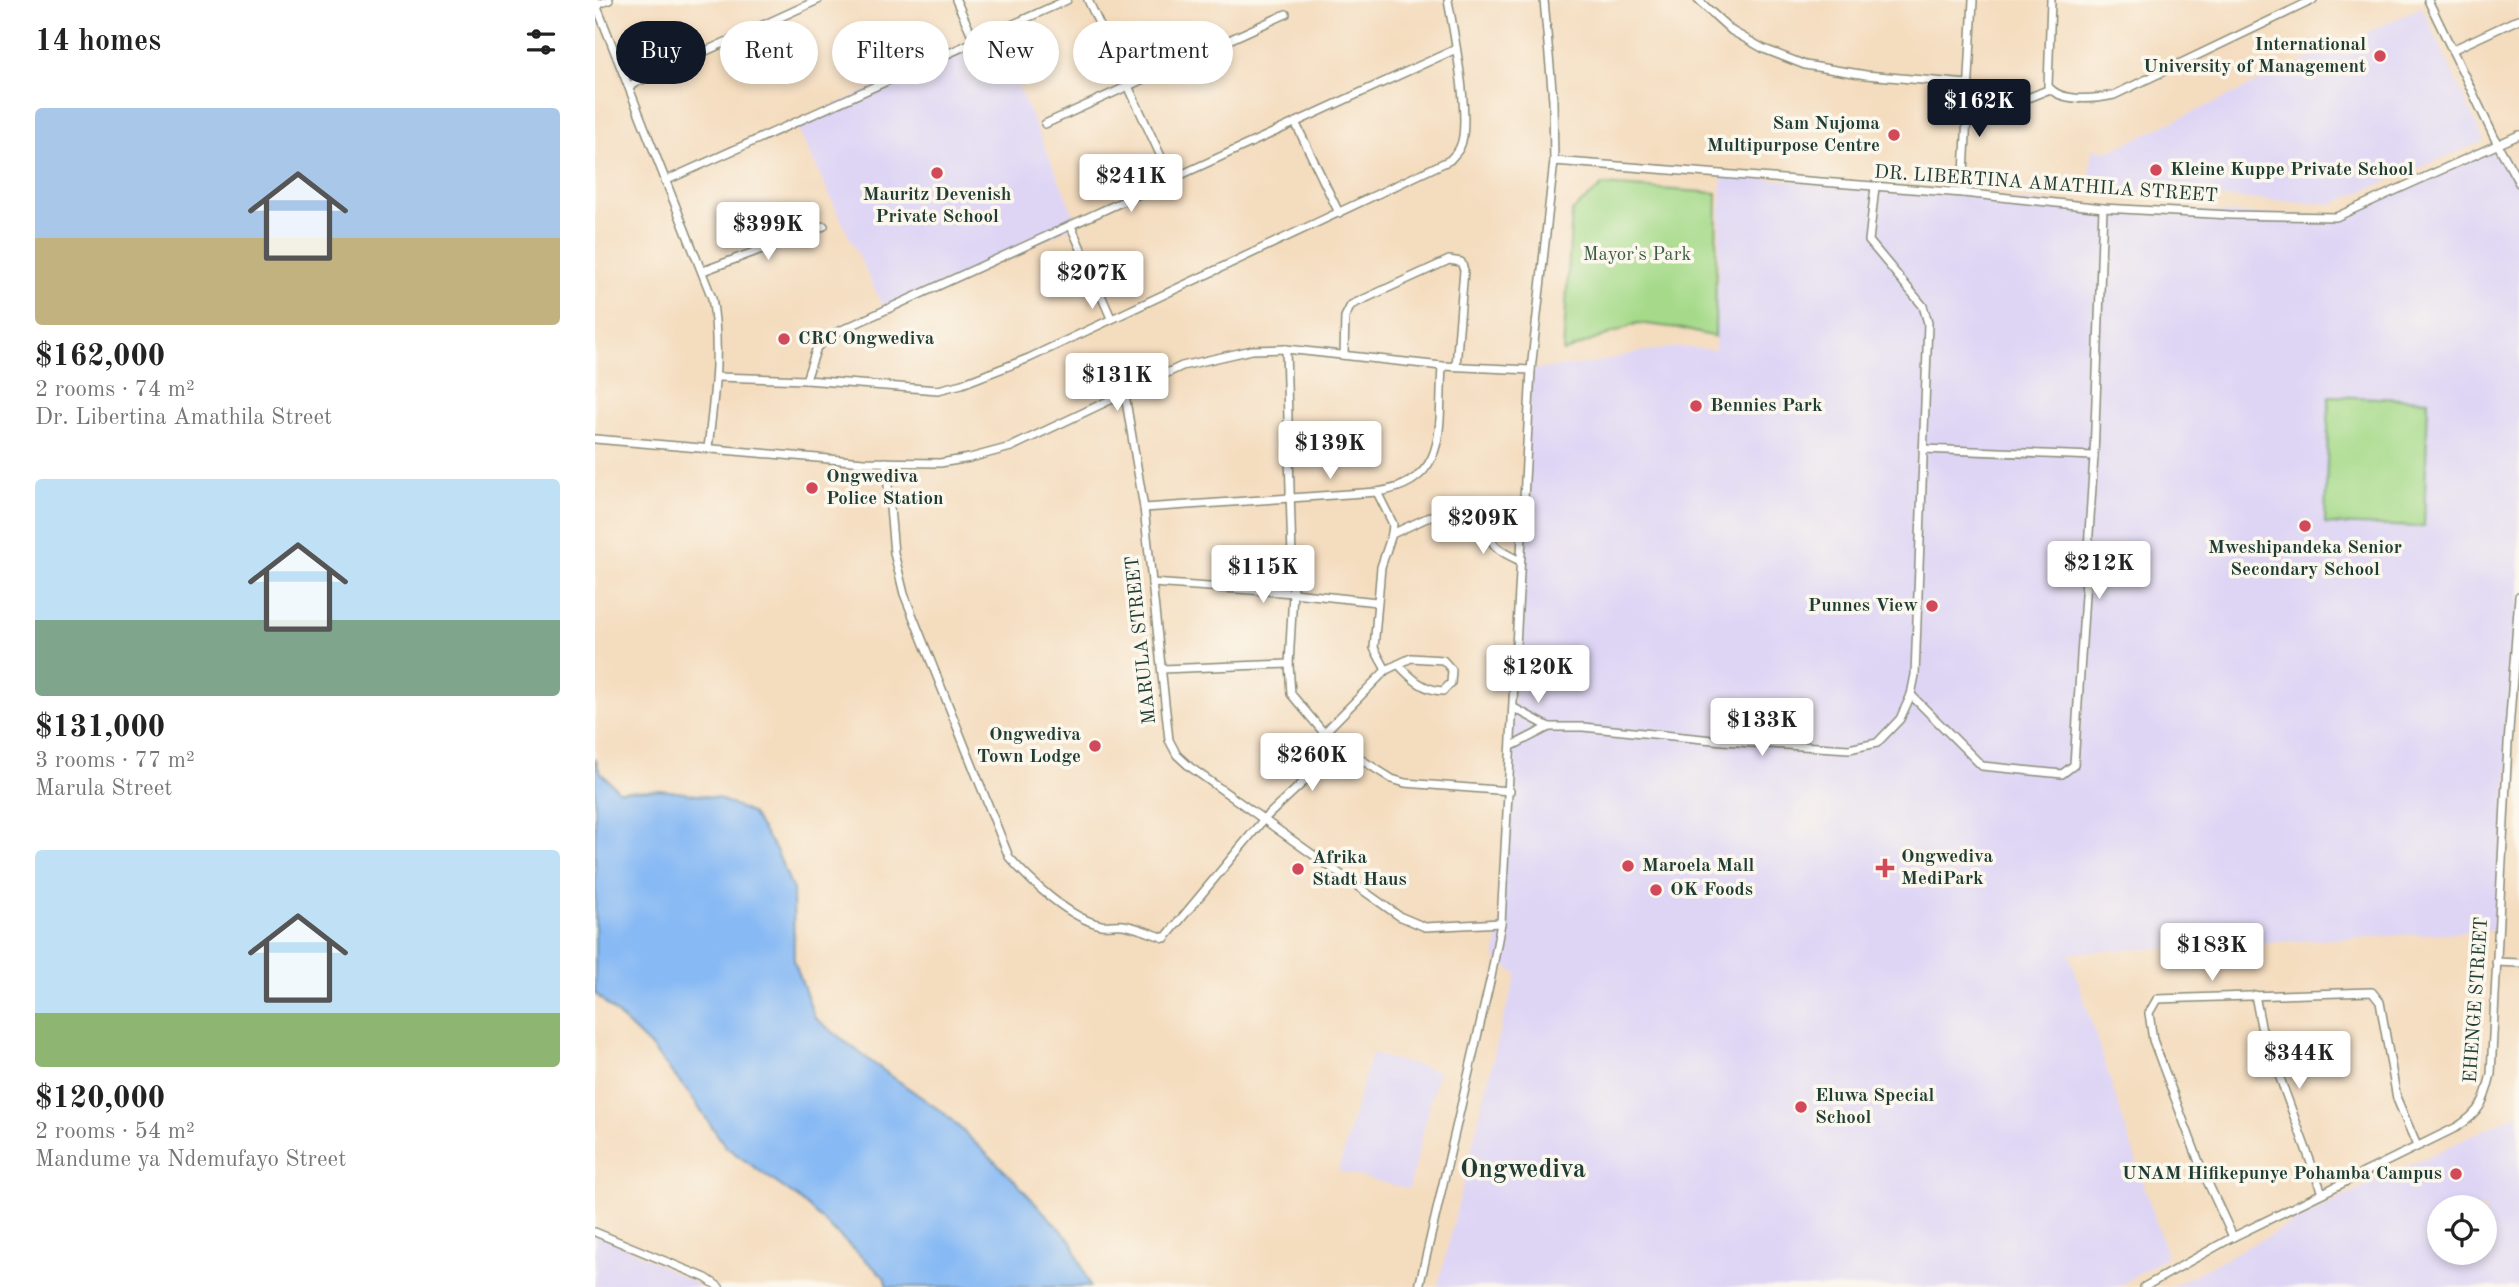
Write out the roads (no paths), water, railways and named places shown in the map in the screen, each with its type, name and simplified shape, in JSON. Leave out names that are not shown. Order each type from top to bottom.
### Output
[{"type":"street","points":[[608,0],[596,4],[712,298],[717,328],[717,377],[708,449]]},
{"type":"street","points":[[629,86],[818,0]]},
{"type":"street","points":[[957,0],[966,21]]},
{"type":"street","points":[[1021,21],[1067,0]]},
{"type":"street","points":[[1088,0],[1172,180]]},
{"type":"street","points":[[717,377],[806,380],[938,390],[962,384],[1029,358],[1450,160],[1461,146],[1463,131],[1456,49],[1448,0]]},
{"type":"street","points":[[1419,1287],[1485,1004],[1501,923],[1531,370],[1554,160],[1553,100],[1544,0]]},
{"type":"street","points":[[1698,0],[1732,31],[1764,49],[1805,65],[1866,75],[1968,85]]},
{"type":"street","points":[[1963,192],[1973,0]]},
{"type":"street","points":[[2051,0],[2046,81],[2050,89],[2057,95],[2101,98],[2114,95],[2309,1]]},
{"type":"street","points":[[2428,0],[2519,183]]},
{"type":"street","points":[[1045,124],[1286,13]]},
{"type":"street","points":[[2452,50],[2519,19]]},
{"type":"street","points":[[665,181],[963,47]]},
{"type":"street","points":[[806,380],[817,347],[833,334],[1456,49]]},
{"type":"street","points":[[1966,123],[2050,89]]},
{"type":"street","points":[[1296,124],[1339,213]]},
{"type":"street","name":"DR. LIBERTINA AMATHILA STREET","points":[[1554,160],[1963,192],[2103,208],[2336,217],[2519,135]]},
{"type":"street","points":[[1512,746],[1549,727],[1583,727],[1723,741],[1849,749],[1877,743],[1900,719],[1911,695],[1915,675],[1927,317],[1920,302],[1869,240],[1875,187]]},
{"type":"street","points":[[1911,695],[1982,766],[2062,774],[2074,765],[2094,456],[2103,208]]},
{"type":"street","points":[[703,271],[824,226]]},
{"type":"street","points":[[1072,226],[1111,318]]},
{"type":"street","points":[[1344,355],[1345,317],[1351,305],[1449,260],[1461,262],[1464,270],[1456,366]]},
{"type":"street","points":[[595,439],[886,462],[940,463],[1011,447],[1182,366],[1252,350],[1286,349],[1441,366],[1531,370]]},
{"type":"street","points":[[1286,349],[1293,593],[1289,664],[1291,694],[1324,733],[1391,779],[1405,783],[1510,791]]},
{"type":"street","points":[[1144,508],[1377,492],[1407,485],[1423,472],[1435,455],[1441,366]]},
{"type":"street","name":"MARULA STREET","points":[[1125,395],[1144,508],[1170,740],[1177,755],[1189,767],[1408,920],[1425,927],[1501,923]]},
{"type":"street","points":[[1923,449],[2094,456]]},
{"type":"street","points":[[886,462],[894,553],[904,594],[1009,857],[1028,878],[1066,907],[1101,925],[1123,925],[1165,938],[1264,819],[1341,747]]},
{"type":"street","points":[[1377,492],[1392,524],[1392,534],[1381,567],[1374,648],[1386,670]]},
{"type":"street","points":[[1392,534],[1440,512],[1522,522]]},
{"type":"street","points":[[1484,519],[1490,541],[1496,549],[1520,561]]},
{"type":"street","points":[[1152,583],[1377,602]]},
{"type":"street","name":"EHENGE STREET","points":[[2144,1287],[2233,1237],[2472,1118],[2485,1099],[2491,1074],[2519,596]]},
{"type":"street","points":[[1324,733],[1386,670],[1398,664],[1411,658],[1443,660],[1452,670],[1451,683],[1443,691],[1429,690],[1413,680],[1398,664]]},
{"type":"street","points":[[1162,669],[1289,664]]},
{"type":"street","points":[[1514,708],[1549,727]]},
{"type":"street","points":[[2496,962],[2519,963]]},
{"type":"street","points":[[2233,1237],[2197,1157],[2153,1040],[2149,1013],[2157,999],[2372,992],[2379,1002],[2397,1099],[2417,1146]]},
{"type":"street","points":[[2255,995],[2261,1026],[2322,1193]]},
{"type":"street","points":[[595,1232],[706,1278],[719,1287]]},
{"type":"water","points":[[595,758],[600,772],[619,791],[663,790],[718,798],[751,813],[777,852],[793,890],[794,961],[815,1018],[945,1114],[1011,1177],[1072,1242],[1090,1287],[887,1287],[884,1277],[799,1199],[726,1147],[688,1092],[650,1046],[595,993]]},
{"type":"place","name":"International University of Management","points":[[2380,56]]},
{"type":"place","name":"Sam Nujoma Multipurpose Centre","points":[[1894,135]]},
{"type":"place","name":"Kleine Kuppe Private School","points":[[2156,170]]},
{"type":"place","name":"Mauritz Devenish Private School","points":[[937,173]]},
{"type":"place","name":"CRC Ongwediva","points":[[784,339]]},
{"type":"place","name":"Bennies Park","points":[[1696,406]]},
{"type":"place","name":"Ongwediva Police Station","points":[[812,488]]},
{"type":"place","name":"Mweshipandeka Senior Secondary School","points":[[2305,526]]},
{"type":"place","name":"Punnes View","points":[[1932,606]]},
{"type":"place","name":"Ongwediva Town Lodge","points":[[1095,746]]},
{"type":"place","name":"Maroela Mall","points":[[1628,866]]},
{"type":"place","name":"Ongwediva MediPark","points":[[1885,868]]},
{"type":"place","name":"Afrika Stadt Haus","points":[[1298,869]]},
{"type":"place","name":"OK Foods","points":[[1656,890]]},
{"type":"place","name":"Eluwa Special School","points":[[1801,1107]]},
{"type":"place","name":"UNAM Hifikepunye Pohamba Campus","points":[[2456,1174]]},
{"type":"district","name":"Ongwediva","points":[[1523,1170]]},
{"type":"park label","name":"Mayor's Park","points":[[1637,255]]}]
